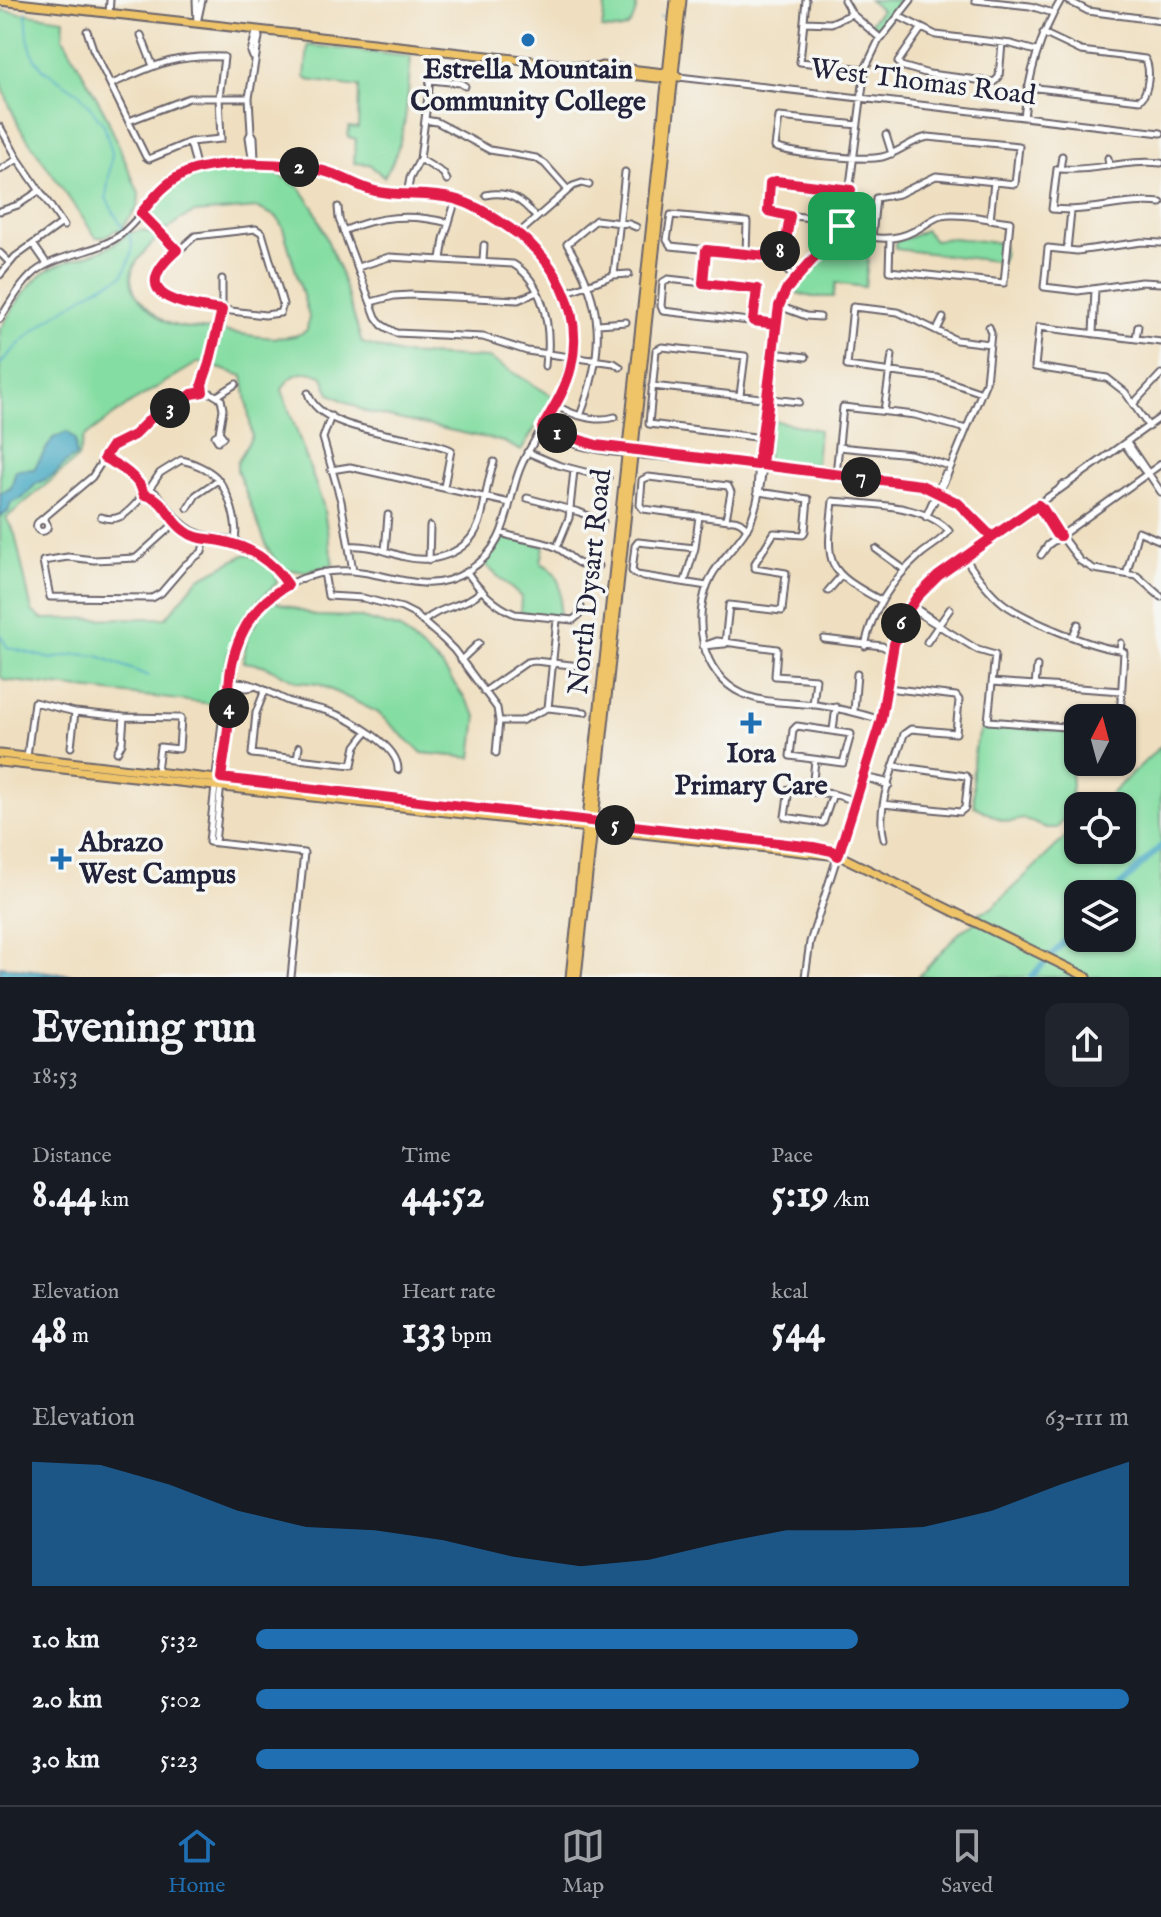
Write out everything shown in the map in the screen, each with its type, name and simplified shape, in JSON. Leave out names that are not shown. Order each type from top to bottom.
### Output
[{"type":"main road","name":"North Dysart Road","points":[[630,451],[665,160],[675,0]]},
{"type":"main road","name":"North Dysart Road","points":[[577,977],[660,134],[672,76],[682,0]]},
{"type":"main road","name":"West Thomas Road","points":[[0,1],[672,76]]},
{"type":"main road","points":[[660,134],[665,160]]},
{"type":"main road","points":[[0,754],[157,771],[218,782]]},
{"type":"main road","points":[[0,762],[218,782],[658,832],[838,856],[1087,977]]},
{"type":"main road","name":"North Dysart Road","points":[[570,977],[591,825]]},
{"type":"street","points":[[109,14],[110,0]]},
{"type":"street","points":[[197,24],[199,0]]},
{"type":"street","points":[[806,0],[800,62],[865,69]]},
{"type":"street","points":[[844,0],[852,14],[880,38]]},
{"type":"street","points":[[881,720],[836,707],[756,698],[738,692],[716,673],[703,646],[701,626],[707,586],[747,529],[754,512],[779,306],[786,290],[842,226],[851,190],[865,69],[880,38],[911,0]]},
{"type":"street","points":[[975,0],[1030,6],[1053,13]]},
{"type":"street","points":[[1024,117],[1036,51],[1053,13],[1064,0],[1097,13],[1161,21]]},
{"type":"street","points":[[804,22],[831,23],[852,14]]},
{"type":"street","points":[[898,16],[943,37],[1002,43],[1036,51]]},
{"type":"street","points":[[921,29],[898,62],[901,66],[929,74],[998,80],[1002,43]]},
{"type":"street","points":[[253,164],[254,137],[249,98],[251,52],[257,30]]},
{"type":"street","points":[[87,31],[146,157],[149,159],[190,142],[221,139],[219,98],[224,57],[170,59],[112,84]]},
{"type":"street","points":[[1028,87],[1143,98],[1148,61],[1081,51],[1043,33]]},
{"type":"street","points":[[141,35],[153,66]]},
{"type":"street","name":"West Thomas Road","points":[[672,76],[1161,133]]},
{"type":"street","points":[[407,194],[410,178],[420,159],[430,80],[465,86]]},
{"type":"street","points":[[129,121],[178,101],[202,97],[249,98]]},
{"type":"street","points":[[858,125],[779,117],[775,147],[879,158],[928,137],[1019,146],[1015,184],[936,176],[899,194],[876,198],[872,237]]},
{"type":"street","points":[[425,120],[437,122],[490,150],[536,158],[568,190]]},
{"type":"street","points":[[0,127],[63,225],[33,244],[0,275]]},
{"type":"street","points":[[886,135],[892,154]]},
{"type":"street","points":[[190,142],[197,169]]},
{"type":"street","points":[[1062,156],[1060,169],[1057,169],[1052,209],[1071,211],[1161,203]]},
{"type":"street","points":[[1108,158],[1109,166]]},
{"type":"street","points":[[0,170],[18,159]]},
{"type":"street","points":[[420,159],[443,173],[447,180]]},
{"type":"street","points":[[1060,169],[1074,171],[1141,162],[1161,163]]},
{"type":"street","points":[[0,319],[3,308],[25,282],[47,264],[100,246],[122,234],[168,184],[197,169],[253,164],[310,168],[332,173],[375,191],[456,199],[472,205],[518,234],[540,253],[565,293],[572,320],[573,357],[567,380],[527,452],[502,533],[488,554],[467,572],[451,580],[421,584],[353,571],[324,572],[288,585],[257,609],[237,643],[224,703],[212,842],[304,853],[291,977]]},
{"type":"street","points":[[614,275],[625,172]]},
{"type":"street","points":[[824,223],[819,219],[768,211],[773,182],[851,190]]},
{"type":"street","points":[[990,220],[994,182]]},
{"type":"street","points":[[518,234],[568,190],[579,183],[589,185]]},
{"type":"street","points":[[0,211],[18,205],[39,191]]},
{"type":"street","points":[[486,195],[502,193],[518,198],[536,217]]},
{"type":"street","points":[[441,259],[456,199]]},
{"type":"street","points":[[338,207],[343,231],[378,321],[389,330],[396,333],[483,337],[519,349],[614,363],[620,367]]},
{"type":"street","points":[[1067,250],[1071,211]]},
{"type":"street","points":[[141,213],[175,252]]},
{"type":"street","points":[[746,254],[747,222],[671,215],[667,243],[671,246],[706,250],[746,254],[766,256],[796,279]]},
{"type":"street","points":[[776,261],[786,240],[790,216]]},
{"type":"street","points":[[842,226],[857,234],[890,238],[905,235],[940,216],[1010,222],[1004,283],[889,271],[890,238]]},
{"type":"street","points":[[343,231],[376,218],[429,218],[449,223]]},
{"type":"street","points":[[580,416],[597,360],[598,324],[589,284],[567,244],[596,220],[636,227]]},
{"type":"street","points":[[259,230],[271,261],[283,309],[275,316],[174,302],[156,286],[154,278],[156,271],[175,252],[200,235],[259,230]]},
{"type":"street","points":[[1161,243],[1142,242],[1086,250],[1048,248],[1044,287],[1078,291],[1141,282],[1161,283]]},
{"type":"street","points":[[33,244],[47,264]]},
{"type":"street","points":[[483,261],[484,245]]},
{"type":"street","points":[[703,283],[706,250]]},
{"type":"street","points":[[0,253],[10,263]]},
{"type":"street","points":[[358,267],[389,257],[513,264],[524,273],[537,292],[547,321],[545,366]]},
{"type":"street","points":[[565,293],[614,275],[629,274]]},
{"type":"street","points":[[203,392],[202,384],[222,310],[222,279]]},
{"type":"street","points":[[753,321],[757,289],[665,279],[661,310],[776,324]]},
{"type":"street","points":[[1093,334],[1095,289]]},
{"type":"street","points":[[371,302],[410,295],[518,300],[537,292]]},
{"type":"street","points":[[779,306],[806,316],[820,317]]},
{"type":"street","points":[[982,393],[938,378],[847,366],[853,307],[898,312],[956,340],[990,344]]},
{"type":"street","points":[[937,330],[943,318]]},
{"type":"street","points":[[598,324],[626,322]]},
{"type":"street","points":[[1136,338],[1138,326]]},
{"type":"street","points":[[926,517],[986,382],[989,327]]},
{"type":"street","points":[[1149,427],[1118,385],[1102,376],[1035,367],[1039,327],[1161,342]]},
{"type":"street","points":[[740,395],[745,356],[658,348],[649,424],[763,438]]},
{"type":"street","points":[[773,353],[806,357]]},
{"type":"street","points":[[884,411],[892,355]]},
{"type":"street","points":[[1133,404],[1161,374]]},
{"type":"street","points":[[45,520],[92,477],[112,446],[134,435],[155,414],[176,406],[192,394],[203,392],[217,396],[236,384]]},
{"type":"street","points":[[652,386],[799,402]]},
{"type":"street","points":[[308,393],[316,406],[331,416],[374,433],[451,450],[444,487]]},
{"type":"street","points":[[217,396],[223,409],[219,433]]},
{"type":"street","points":[[555,405],[580,416],[600,419],[615,417]]},
{"type":"street","points":[[836,474],[843,407],[934,419],[966,429]]},
{"type":"street","points":[[331,416],[323,438],[341,501],[353,571]]},
{"type":"street","points":[[805,977],[810,942],[881,720],[892,651],[911,605],[933,580],[1161,417]]},
{"type":"street","points":[[542,428],[544,433],[574,445],[904,481],[938,491],[970,512],[992,537]]},
{"type":"street","points":[[1125,443],[1161,492]]},
{"type":"street","points":[[839,447],[910,454],[949,466]]},
{"type":"street","points":[[527,452],[574,470],[608,478]]},
{"type":"street","points":[[104,458],[122,467],[162,503],[175,523],[188,534],[234,543]]},
{"type":"street","points":[[101,517],[111,520],[123,517],[160,473],[181,460],[211,473],[218,480],[237,527],[234,543]]},
{"type":"street","points":[[349,546],[364,545],[429,560],[446,556],[460,548],[477,528],[494,462]]},
{"type":"street","points":[[1041,555],[1048,545],[1161,464]]},
{"type":"street","points":[[331,470],[350,467],[510,503]]},
{"type":"street","points":[[557,547],[566,528],[574,470]]},
{"type":"street","points":[[728,519],[731,488],[644,478],[641,507],[728,519],[743,523],[747,529]]},
{"type":"street","points":[[188,508],[196,495],[218,480]]},
{"type":"street","points":[[147,491],[164,500],[189,529],[249,550],[278,570],[288,585]]},
{"type":"street","points":[[725,644],[729,605],[782,611],[786,573],[755,568],[755,563],[774,533],[803,535],[808,499],[757,492]]},
{"type":"street","points":[[527,498],[570,509],[603,522]]},
{"type":"street","points":[[865,646],[882,601],[905,570],[949,531],[926,517],[901,509],[833,501],[831,561],[841,576],[882,601]]},
{"type":"street","points":[[1038,505],[1074,556],[1087,566],[1137,576],[1161,597]]},
{"type":"street","points":[[385,551],[388,515]]},
{"type":"street","points":[[685,581],[695,548],[699,516]]},
{"type":"street","points":[[175,523],[136,558],[94,560],[68,557],[43,561],[50,597],[152,598],[161,593],[185,565],[199,556],[205,539]]},
{"type":"street","points":[[429,560],[430,526]]},
{"type":"street","points":[[1127,573],[1138,531],[1161,541]]},
{"type":"street","points":[[502,533],[557,547],[581,566],[598,566]]},
{"type":"street","points":[[695,548],[636,544],[634,574],[707,586]]},
{"type":"street","points":[[876,549],[905,570]]},
{"type":"street","points":[[965,556],[1002,603],[1073,636],[1124,652],[1121,704]]},
{"type":"street","points":[[324,572],[328,596],[363,598],[402,608],[423,622],[461,660],[497,708],[496,753]]},
{"type":"street","points":[[467,572],[482,590],[506,611],[515,614],[557,620],[576,619],[581,607]]},
{"type":"street","points":[[828,591],[841,576]]},
{"type":"street","points":[[423,622],[434,612],[470,601],[482,590]]},
{"type":"street","points":[[996,610],[1002,603]]},
{"type":"street","points":[[911,605],[978,650],[995,655],[988,721],[1064,727]]},
{"type":"street","points":[[927,642],[950,609]]},
{"type":"street","points":[[548,708],[557,620]]},
{"type":"street","points":[[1073,636],[1078,624]]},
{"type":"street","points":[[824,639],[892,651]]},
{"type":"street","points":[[703,646],[711,642],[777,649],[775,676],[816,679],[813,705]]},
{"type":"street","points":[[461,660],[479,643]]},
{"type":"street","points":[[1120,650],[1121,643]]},
{"type":"street","points":[[484,692],[527,662],[589,667]]},
{"type":"street","points":[[1035,686],[1037,666]]},
{"type":"street","points":[[854,711],[857,674]]},
{"type":"street","points":[[228,684],[234,681],[265,690],[290,702],[333,712],[367,732],[392,753],[398,762],[398,770]]},
{"type":"street","points":[[992,682],[1122,691]]},
{"type":"street","points":[[884,839],[881,829],[883,804],[907,730],[956,733],[959,697],[887,688]]},
{"type":"street","points":[[265,690],[256,713],[252,754],[352,765],[356,746],[367,732]]},
{"type":"street","points":[[27,757],[34,702],[75,712],[181,718],[179,749],[160,747],[157,771]]},
{"type":"street","points":[[833,730],[836,707]]},
{"type":"street","points":[[499,721],[521,721],[548,708],[585,712]]},
{"type":"street","points":[[71,747],[75,712]]},
{"type":"street","points":[[117,752],[122,743],[124,717]]},
{"type":"street","points":[[794,727],[833,730],[851,734],[843,763],[790,756],[794,727]]},
{"type":"street","points":[[297,759],[299,747]]},
{"type":"street","points":[[812,791],[815,760]]},
{"type":"street","points":[[883,804],[964,811],[966,776],[895,766]]},
{"type":"street","points":[[863,777],[889,785]]},
{"type":"street","points":[[833,794],[823,823],[785,817],[789,789],[833,794],[856,801]]},
{"type":"green space","points":[[606,0],[637,2],[634,18],[624,29],[602,29]]},
{"type":"green space","points":[[869,0],[903,0],[881,29],[870,23],[881,10]]},
{"type":"green space","points":[[0,10],[64,19],[63,37],[105,113],[139,194],[138,207],[123,226],[131,233],[142,230],[156,236],[133,270],[132,285],[136,294],[164,321],[184,328],[213,330],[206,364],[199,362],[129,404],[83,438],[78,458],[6,518],[15,534],[32,611],[42,619],[166,618],[198,579],[244,555],[248,554],[273,569],[279,565],[268,549],[237,470],[237,463],[252,436],[243,376],[212,366],[221,331],[278,338],[307,330],[309,316],[283,228],[277,217],[258,208],[194,213],[166,231],[146,213],[181,180],[204,171],[269,169],[300,188],[314,208],[340,271],[362,343],[400,354],[489,358],[554,397],[521,451],[504,442],[366,412],[330,394],[323,377],[317,374],[294,376],[282,390],[323,505],[333,565],[305,572],[285,569],[276,575],[277,583],[255,604],[263,609],[271,600],[316,616],[358,617],[400,629],[442,666],[477,716],[472,758],[422,753],[377,712],[319,684],[298,682],[263,665],[243,662],[247,637],[260,616],[252,609],[228,654],[222,705],[4,680],[0,675],[0,329],[25,291],[41,275],[60,264],[110,246],[125,236],[118,229],[104,237],[96,237],[20,128],[0,79]]},
{"type":"green space","points":[[308,45],[411,57],[402,134],[384,177],[369,164],[354,163],[356,139],[348,137],[349,127],[358,128],[359,87],[308,80],[305,77]]},
{"type":"green space","points":[[925,230],[934,240],[953,238],[1001,243],[1004,249],[1002,262],[895,249],[896,241]]},
{"type":"green space","points":[[845,232],[870,240],[865,287],[836,283],[833,297],[812,297],[794,292],[796,287]]},
{"type":"green space","points":[[772,420],[819,430],[816,465],[767,461],[767,437]]},
{"type":"green space","points":[[505,537],[544,546],[541,563],[554,573],[560,586],[559,617],[520,613],[521,597],[483,563]]},
{"type":"green space","points":[[984,725],[1064,731],[1064,776],[1071,776],[1071,792],[1064,792],[1064,817],[1057,828],[1047,828],[1023,819],[1010,822],[1001,820],[974,806],[974,754]]},
{"type":"green space","points":[[1161,746],[1161,973],[1157,977],[918,977],[961,931],[973,924],[979,913],[992,908],[1064,839],[1064,864],[1136,864],[1136,792],[1113,792],[1130,776],[1136,776],[1136,770]]},
{"type":"water","points":[[67,432],[75,439],[76,456],[54,475],[36,484],[23,498],[11,503],[8,512],[0,516],[0,493],[11,488],[16,470],[34,469],[53,438]]},
{"type":"water","points":[[0,966],[89,977],[0,977]]},
{"type":"waterway","points":[[26,12],[28,38],[34,58],[45,71],[79,93],[104,125],[112,153],[106,198],[123,229]]},
{"type":"waterway","points":[[660,17],[668,17]]},
{"type":"waterway","points":[[0,365],[44,323],[97,288],[122,276],[132,249],[127,233]]},
{"type":"waterway","points":[[0,634],[7,647],[51,659],[77,654],[98,656],[149,676]]},
{"type":"waterway","points":[[1126,880],[1161,846]]},
{"type":"waterway","points":[[1031,977],[1064,942]]},
{"type":"place","name":"Estrella Mountain Community College","points":[[528,40]]},
{"type":"place","name":"Iora Primary Care","points":[[751,723]]},
{"type":"place","name":"Abrazo West Campus","points":[[61,859]]},
{"type":"route","points":[[842,226],[786,290],[779,306],[763,438],[758,465],[596,445],[542,428],[562,393],[573,357],[572,320],[565,293],[553,269],[535,248],[472,205],[432,195],[375,191],[332,173],[310,168],[259,164],[192,170],[158,192],[141,213],[177,250],[156,271],[156,286],[181,305],[222,310],[202,384],[203,392],[192,394],[176,406],[155,414],[134,435],[112,446],[104,458],[122,467],[143,489],[144,495],[159,501],[184,531],[201,539],[223,541],[249,550],[268,561],[288,585],[270,596],[252,616],[234,651],[228,684],[229,703],[221,778],[813,847],[832,851],[838,856],[881,720],[894,644],[911,605],[942,573],[1038,505],[1060,536],[1039,511],[1038,505],[992,537],[958,503],[921,485],[762,465],[763,438],[776,324],[753,321],[759,293],[757,289],[703,283],[706,250],[766,256],[776,261],[786,240],[790,216],[768,211],[770,183],[776,181],[851,190],[842,226]]}]
